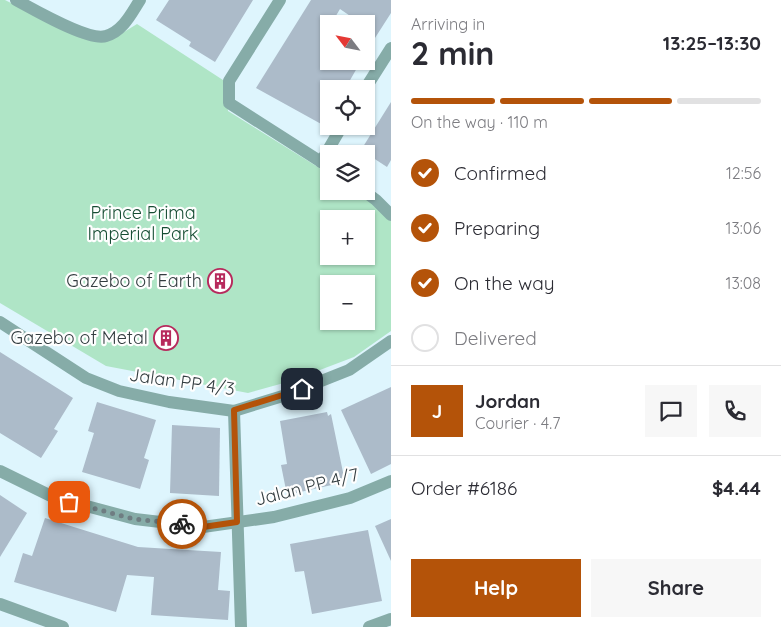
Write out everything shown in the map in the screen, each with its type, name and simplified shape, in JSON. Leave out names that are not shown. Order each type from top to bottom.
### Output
[{"type":"street","points":[[16,0],[85,34],[105,37],[126,23],[140,0]]},
{"type":"street","points":[[280,0],[229,81],[229,103],[320,161]]},
{"type":"street","points":[[371,80],[391,48]]},
{"type":"street","points":[[375,199],[391,215]]},
{"type":"street","name":"Jalan PP 4/3","points":[[0,322],[86,378],[119,391],[169,402],[234,410],[286,395],[349,370],[391,341]]},
{"type":"street","points":[[234,410],[241,627]]},
{"type":"street","name":"Jalan PP 4/7","points":[[0,471],[52,497],[134,519],[203,527],[274,517],[350,498],[391,481]]},
{"type":"street","points":[[0,604],[63,627]]},
{"type":"street","points":[[369,627],[391,619]]},
{"type":"green space","name":"Prince Prima Imperial Park","points":[[0,0],[5,0],[74,35],[111,40],[137,24],[226,82],[228,111],[320,168],[320,200],[372,200],[382,207],[391,217],[391,331],[354,357],[291,381],[248,393],[106,366],[0,303]]},
{"type":"building","points":[[169,0],[253,0],[215,62],[189,46],[191,42],[156,20]]},
{"type":"building","points":[[311,0],[391,0],[391,13],[375,38],[375,15],[349,15],[340,9],[336,15],[320,15],[320,70],[356,70],[350,80],[320,80],[320,123],[256,88]]},
{"type":"building","points":[[391,102],[391,160],[387,167],[375,159],[375,145],[364,145],[370,135],[375,135],[375,128]]},
{"type":"building","name":"Gazebo of Earth","points":[[218,271],[229,277],[221,291],[211,284]]},
{"type":"building","name":"Gazebo of Metal","points":[[158,328],[175,330],[172,346],[157,346]]},
{"type":"building","points":[[0,352],[73,398],[54,429],[58,431],[41,458],[0,433]]},
{"type":"building","points":[[391,387],[391,464],[371,474],[341,410]]},
{"type":"building","points":[[97,402],[156,420],[144,458],[149,460],[140,489],[82,472],[94,433],[88,431]]},
{"type":"building","points":[[327,412],[328,416],[331,414],[345,482],[287,495],[281,465],[287,464],[280,421]]},
{"type":"building","points":[[172,425],[220,428],[219,496],[170,493]]},
{"type":"building","points":[[0,495],[27,513],[0,557]]},
{"type":"building","points":[[45,518],[138,547],[221,552],[218,590],[230,591],[228,620],[151,615],[154,577],[127,575],[116,612],[14,582],[23,553],[32,556]]},
{"type":"building","points":[[391,519],[391,561],[375,526]]},
{"type":"building","points":[[368,530],[382,601],[312,614],[304,571],[295,572],[290,544]]},
{"type":"way so far","points":[[69,502],[134,519],[182,524]]},
{"type":"place","name":"Gazebo of Earth","points":[[220,281]]},
{"type":"place","name":"Gazebo of Metal","points":[[166,338]]},
{"type":"route","points":[[182,524],[203,527],[237,522],[234,410],[302,389]]}]
